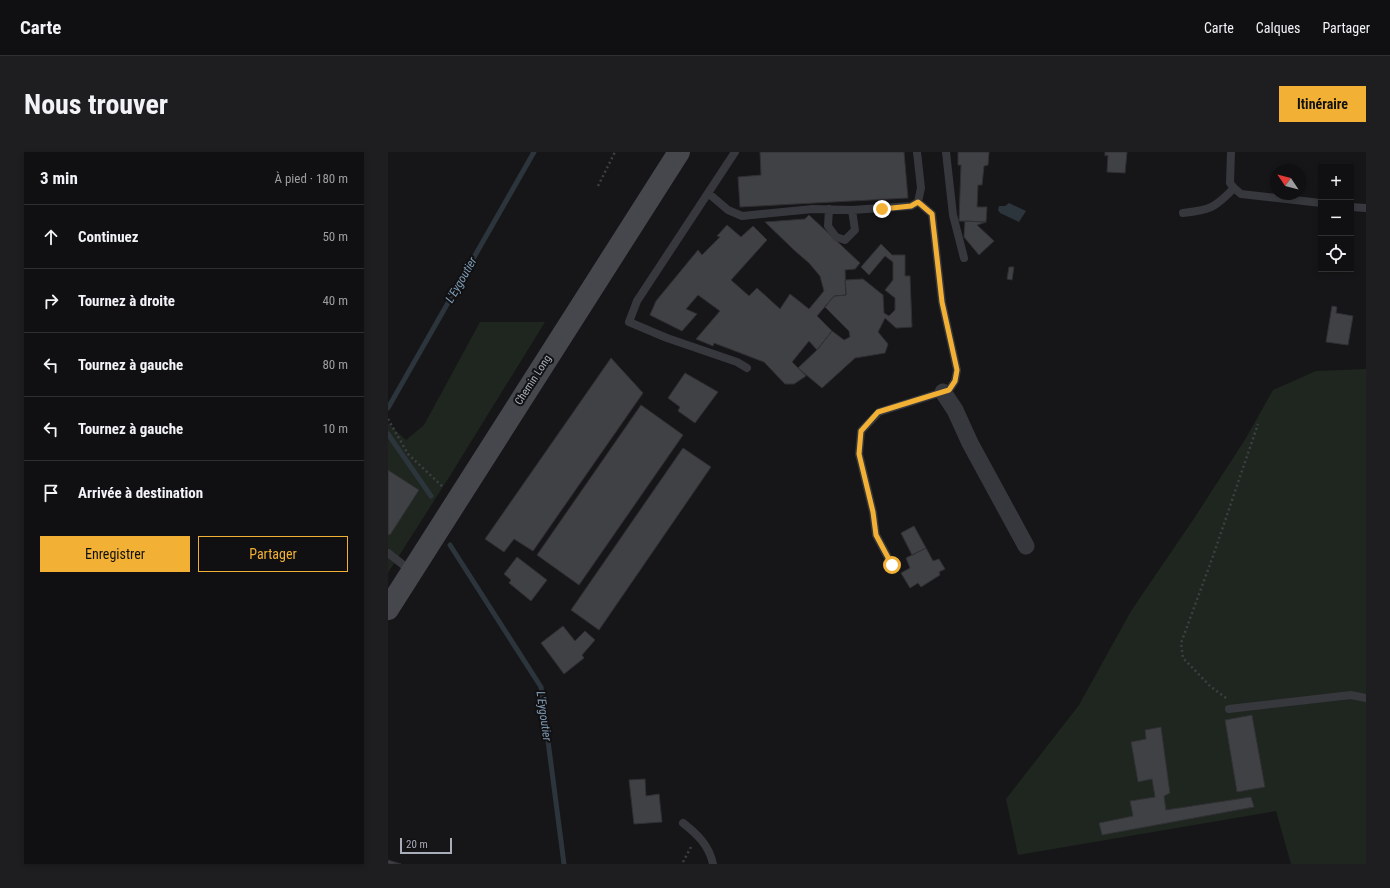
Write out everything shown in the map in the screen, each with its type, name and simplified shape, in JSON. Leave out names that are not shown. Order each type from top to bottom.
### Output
[{"type":"main road","name":"Chemin Long","points":[[388,609],[679,152]]},
{"type":"street","points":[[943,392],[955,410],[970,443],[1026,546]]},
{"type":"lane","points":[[735,152],[637,301],[629,322],[667,338],[737,362],[747,368]]},
{"type":"lane","points":[[708,193],[728,210],[742,216],[812,209],[852,210],[911,206],[918,202],[921,188],[917,152]]},
{"type":"lane","points":[[946,152],[953,215],[964,258]]},
{"type":"lane","points":[[1232,152],[1230,183],[1241,194],[1318,203]]},
{"type":"lane","points":[[1183,213],[1205,210],[1221,202],[1234,188]]},
{"type":"lane","points":[[892,565],[876,535],[873,512],[859,454],[861,431],[878,412],[949,390],[955,381],[957,370],[942,302],[932,214],[918,202]]},
{"type":"lane","points":[[1354,207],[1366,208]]},
{"type":"lane","points":[[829,209],[828,226],[836,237],[846,240],[855,230],[852,210]]},
{"type":"lane","points":[[388,553],[412,572]]},
{"type":"lane","points":[[1230,710],[1351,695],[1366,698]]},
{"type":"lane","points":[[682,823],[698,834],[711,854],[713,864]]},
{"type":"path","points":[[598,186],[615,152]]},
{"type":"path","points":[[388,419],[408,454],[457,500]]},
{"type":"path","points":[[1242,708],[1210,686],[1183,658],[1181,643],[1212,559],[1258,424]]},
{"type":"shaded area","points":[[1009,203],[1026,211],[1019,222],[1000,213],[998,210],[999,206],[1005,206]]},
{"type":"shaded area","points":[[480,322],[545,322],[388,573],[388,423],[406,440],[424,425]]},
{"type":"shaded area","points":[[1366,369],[1366,864],[1291,864],[1276,811],[1018,855],[1006,799],[1079,705],[1131,611],[1193,520],[1246,438],[1273,390],[1316,371]]},
{"type":"building","points":[[760,152],[904,152],[908,198],[740,207],[738,177],[761,175]]},
{"type":"building","points":[[958,152],[989,152],[988,165],[984,166],[982,185],[978,185],[977,207],[987,207],[986,222],[959,221],[961,165],[958,165]]},
{"type":"building","points":[[1105,152],[1127,152],[1125,173],[1107,172],[1108,155],[1105,156]]},
{"type":"building","points":[[809,215],[860,263],[855,269],[845,270],[846,295],[834,296],[817,316],[832,331],[817,350],[809,341],[792,362],[806,376],[794,384],[785,384],[764,362],[714,343],[713,346],[696,339],[720,311],[698,295],[686,309],[697,314],[682,331],[650,315],[656,301],[698,250],[702,255],[720,237],[717,236],[727,225],[741,237],[753,226],[767,240],[731,280],[749,296],[757,288],[780,309],[790,294],[809,309],[824,291],[820,276],[809,263],[765,222],[805,219]]},
{"type":"building","points":[[965,221],[986,222],[977,225],[994,241],[979,255],[964,237]]},
{"type":"building","points":[[881,244],[892,255],[905,255],[905,276],[910,276],[912,327],[896,328],[885,318],[878,332],[888,344],[885,353],[855,358],[822,388],[798,368],[817,350],[832,331],[844,340],[850,337],[849,331],[825,307],[834,296],[846,295],[845,280],[863,279],[883,295],[884,313],[889,316],[895,310],[895,298],[885,290],[893,280],[893,262],[885,256],[869,275],[861,267]]},
{"type":"building","points":[[1009,267],[1014,267],[1012,280],[1007,279]]},
{"type":"building","points":[[1332,306],[1337,307],[1336,313],[1353,316],[1348,345],[1326,342]]},
{"type":"building","points":[[611,358],[643,393],[533,551],[514,539],[504,552],[485,539]]},
{"type":"building","points":[[685,373],[718,392],[695,423],[678,411],[680,407],[668,398]]},
{"type":"building","points":[[641,405],[683,435],[579,585],[537,555]]},
{"type":"building","points":[[683,448],[711,467],[599,630],[571,610]]},
{"type":"building","points":[[388,470],[419,490],[390,535],[388,534]]},
{"type":"building","points":[[914,526],[926,548],[912,555],[901,533]]},
{"type":"building","points":[[926,548],[933,561],[939,559],[945,569],[939,572],[940,575],[921,587],[918,583],[910,588],[901,573],[910,568],[906,558]]},
{"type":"building","points":[[517,557],[547,580],[531,601],[509,583],[511,580],[504,574]]},
{"type":"building","points":[[563,626],[575,641],[585,631],[595,640],[582,655],[584,658],[564,674],[541,643]]},
{"type":"building","points":[[1252,715],[1265,787],[1237,792],[1225,720]]},
{"type":"building","points":[[1161,727],[1170,793],[1164,796],[1166,810],[1251,797],[1254,807],[1102,835],[1099,823],[1133,816],[1130,801],[1155,797],[1152,779],[1138,782],[1131,742],[1146,739],[1145,730]]},
{"type":"building","points":[[645,779],[646,796],[659,794],[662,822],[634,824],[629,780]]},
{"type":"building","points":[[388,860],[401,864],[388,864]]},
{"type":"waterway","name":"L'Eygoutier","points":[[388,408],[534,152]]},
{"type":"waterway","name":"L'Eygoutier","points":[[388,434],[431,496]]},
{"type":"waterway","name":"L'Eygoutier","points":[[450,545],[541,687],[564,864]]},
{"type":"route","points":[[882,209],[911,206],[918,202],[932,214],[942,302],[957,370],[955,381],[949,390],[878,412],[861,431],[859,454],[873,512],[876,535],[892,565]]}]
